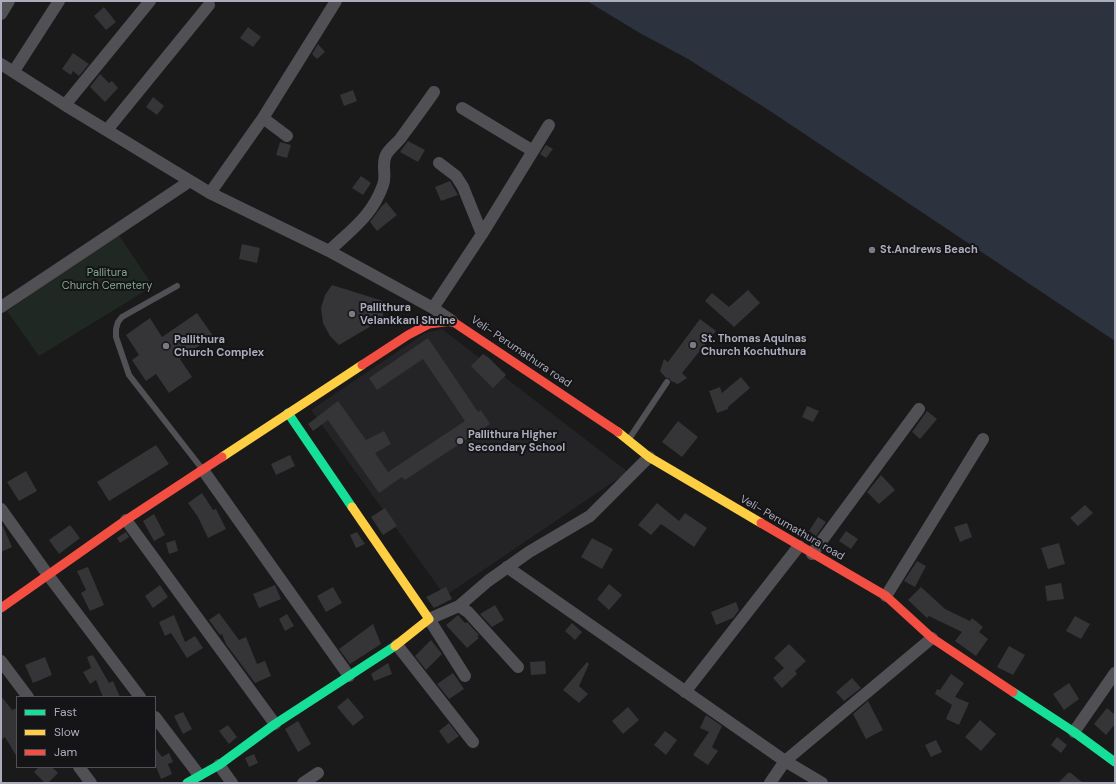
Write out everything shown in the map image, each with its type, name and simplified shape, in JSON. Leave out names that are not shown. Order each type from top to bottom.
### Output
[{"type":"main road","points":[[1,608],[126,520],[408,334],[430,324],[452,321]]},
{"type":"main road","name":"Veli- Perumathura road","points":[[452,321],[620,433],[650,457],[812,554],[886,596],[932,638],[1052,719],[1074,732],[1115,762]]},
{"type":"main road","points":[[187,783],[219,765],[275,724],[397,645],[428,619],[288,413]]},
{"type":"street","points":[[1,14],[8,1]]},
{"type":"street","points":[[14,72],[59,1]]},
{"type":"street","points":[[65,105],[150,1]]},
{"type":"street","points":[[210,193],[263,118],[336,1]]},
{"type":"street","points":[[107,130],[209,5]]},
{"type":"street","points":[[1,64],[65,105],[210,193],[329,250],[433,308],[452,321]]},
{"type":"street","points":[[329,250],[370,212],[384,184],[385,177],[383,163],[387,153],[398,141],[434,92]]},
{"type":"street","points":[[462,108],[533,151]]},
{"type":"street","points":[[263,118],[287,136]]},
{"type":"street","points":[[433,308],[482,234],[549,125]]},
{"type":"street","points":[[439,163],[456,176],[463,187],[482,234]]},
{"type":"street","points":[[1,307],[190,181]]},
{"type":"street","points":[[812,554],[918,409]]},
{"type":"street","points":[[886,596],[982,439]]},
{"type":"street","points":[[465,676],[428,619],[459,606],[507,567],[529,552],[590,516],[650,457]]},
{"type":"street","points":[[203,470],[349,676]]},
{"type":"street","points":[[1,509],[48,575],[139,696]]},
{"type":"street","points":[[126,520],[275,724]]},
{"type":"street","points":[[685,692],[799,546]]},
{"type":"street","points":[[507,567],[785,761],[822,783]]},
{"type":"street","points":[[459,606],[468,612],[518,667]]},
{"type":"street","points":[[770,783],[785,761],[932,638]]},
{"type":"street","points":[[397,645],[474,742]]},
{"type":"street","points":[[1,661],[27,696]]},
{"type":"street","points":[[1074,732],[1115,673]]},
{"type":"street","points":[[156,718],[199,775]]},
{"type":"street","points":[[219,765],[232,783]]},
{"type":"street","points":[[80,768],[91,783]]},
{"type":"street","points":[[303,783],[318,773]]},
{"type":"lane","points":[[176,286],[122,317],[118,322],[116,337],[129,375],[203,470]]},
{"type":"lane","points":[[628,440],[667,382]]},
{"type":"shaded area","name":"Pallithura Higher Secondary School","points":[[442,329],[628,472],[445,596],[311,410],[425,333]]},
{"type":"green space","name":"Pallitura Church Cemetery","points":[[118,234],[153,286],[39,356],[7,311]]},
{"type":"water","points":[[587,1],[1115,1],[1115,341],[767,109],[688,59],[638,32]]},
{"type":"building","points":[[104,7],[116,22],[106,30],[94,16]]},
{"type":"building","points":[[248,27],[261,37],[253,47],[240,38]]},
{"type":"building","points":[[318,44],[325,52],[317,59],[312,54]]},
{"type":"building","points":[[73,53],[89,64],[79,76],[73,71],[71,75],[62,69]]},
{"type":"building","points":[[100,74],[109,83],[112,81],[118,88],[105,102],[90,87]]},
{"type":"building","points":[[353,90],[357,101],[344,106],[340,95]]},
{"type":"building","points":[[153,97],[164,106],[157,115],[146,107]]},
{"type":"building","points":[[408,141],[425,150],[418,162],[400,152]]},
{"type":"building","points":[[280,142],[291,145],[287,158],[276,155]]},
{"type":"building","points":[[546,145],[553,149],[546,158],[540,154]]},
{"type":"building","points":[[361,176],[371,183],[363,195],[352,188]]},
{"type":"building","points":[[450,181],[458,195],[441,201],[435,187]]},
{"type":"building","points":[[386,202],[397,215],[377,231],[370,222]]},
{"type":"building","points":[[242,244],[260,248],[257,263],[239,259]]},
{"type":"building","name":"Pallithura Velankkani Shrine","points":[[332,285],[383,301],[383,319],[339,345],[330,336],[323,323],[321,308],[325,295]]},
{"type":"building","points":[[748,290],[760,303],[734,327],[705,301],[712,293],[729,307]]},
{"type":"building","name":"Pallithura Church Complex","points":[[197,313],[213,336],[180,359],[192,377],[169,393],[156,374],[146,381],[132,360],[139,355],[126,335],[150,318],[162,337]]},
{"type":"building","name":"St. Thomas Aquinas Church Kochuthura","points":[[700,319],[716,331],[682,373],[687,378],[678,384],[671,381],[669,378],[666,378],[660,371],[664,359],[668,362]]},
{"type":"building","points":[[428,338],[478,412],[481,410],[490,424],[405,480],[402,477],[379,493],[328,420],[313,431],[308,424],[338,401],[366,440],[384,431],[391,444],[375,453],[388,472],[465,421],[423,359],[377,390],[369,378]]},
{"type":"building","points":[[483,354],[506,375],[493,388],[471,366]]},
{"type":"building","points":[[741,377],[750,388],[728,407],[728,409],[717,413],[709,391],[720,387],[722,393]]},
{"type":"building","points":[[807,406],[819,411],[813,422],[802,417]]},
{"type":"building","points":[[927,411],[937,419],[920,439],[912,432]]},
{"type":"building","points":[[678,421],[698,437],[682,457],[662,442]]},
{"type":"building","points":[[156,445],[169,464],[109,501],[97,482]]},
{"type":"building","points":[[290,455],[295,466],[276,475],[271,464]]},
{"type":"building","points":[[26,471],[37,491],[19,501],[7,482]]},
{"type":"building","points":[[881,475],[895,490],[879,504],[867,492]]},
{"type":"building","points":[[202,493],[213,510],[216,509],[226,529],[208,538],[198,517],[188,503]]},
{"type":"building","points":[[657,503],[679,521],[685,513],[707,528],[694,547],[661,524],[651,535],[638,525]]},
{"type":"building","points":[[1085,505],[1093,513],[1078,526],[1070,518]]},
{"type":"building","points":[[385,508],[397,526],[383,535],[371,517]]},
{"type":"building","points":[[154,514],[165,535],[154,541],[143,521]]},
{"type":"building","points":[[818,517],[826,522],[816,536],[809,531]]},
{"type":"building","points":[[1,522],[12,547],[1,552]]},
{"type":"building","points":[[967,523],[972,537],[960,542],[954,527]]},
{"type":"building","points":[[70,525],[80,538],[59,554],[49,540]]},
{"type":"building","points":[[846,531],[858,539],[851,549],[839,541]]},
{"type":"building","points":[[126,532],[129,537],[120,543],[117,538]]},
{"type":"building","points":[[357,532],[365,544],[356,548],[350,535]]},
{"type":"building","points":[[592,538],[613,549],[602,569],[581,557]]},
{"type":"building","points":[[175,540],[178,551],[169,554],[166,543]]},
{"type":"building","points":[[1059,543],[1065,564],[1048,569],[1041,548]]},
{"type":"building","points":[[917,561],[926,566],[915,587],[904,581]]},
{"type":"building","points":[[88,567],[104,605],[90,611],[81,593],[86,590],[77,571]]},
{"type":"building","points":[[1061,583],[1064,599],[1047,601],[1045,586]]},
{"type":"building","points":[[609,584],[622,595],[609,610],[597,599]]},
{"type":"building","points":[[160,585],[168,597],[153,608],[145,596]]},
{"type":"building","points":[[275,585],[281,599],[259,608],[253,594]]},
{"type":"building","points":[[333,587],[342,603],[326,612],[317,596]]},
{"type":"building","points":[[446,587],[452,599],[434,608],[426,597]]},
{"type":"building","points":[[921,587],[945,609],[970,621],[972,618],[983,627],[979,632],[988,639],[976,656],[955,641],[962,632],[929,616],[927,618],[908,600]]},
{"type":"building","points":[[736,602],[739,610],[733,618],[716,625],[711,612]]},
{"type":"building","points":[[495,605],[504,620],[492,627],[480,614]]},
{"type":"building","points":[[219,613],[239,640],[246,637],[257,664],[265,661],[271,676],[255,683],[226,644],[222,634],[220,635],[209,620]]},
{"type":"building","points":[[287,614],[294,626],[285,631],[279,619]]},
{"type":"building","points":[[174,615],[185,642],[195,636],[203,648],[187,658],[171,633],[165,636],[159,622]]},
{"type":"building","points":[[458,615],[479,635],[477,636],[479,638],[467,648],[446,625]]},
{"type":"building","points":[[1075,616],[1090,624],[1081,639],[1066,631]]},
{"type":"building","points":[[572,623],[582,632],[575,640],[565,631]]},
{"type":"building","points":[[373,624],[381,644],[350,664],[339,649]]},
{"type":"building","points":[[431,640],[442,654],[426,670],[415,656]]},
{"type":"building","points":[[789,644],[806,661],[795,671],[797,674],[782,688],[773,678],[784,668],[774,658]]},
{"type":"building","points":[[1009,646],[1025,655],[1013,675],[997,667]]},
{"type":"building","points":[[93,655],[109,683],[113,681],[120,696],[103,696],[96,680],[90,684],[83,672],[91,668],[87,657]]},
{"type":"building","points":[[45,657],[52,675],[33,683],[25,665]]},
{"type":"building","points":[[545,661],[546,674],[531,675],[530,662]]},
{"type":"building","points":[[587,662],[589,664],[579,686],[588,694],[579,703],[563,690]]},
{"type":"building","points":[[388,663],[392,674],[374,681],[371,674]]},
{"type":"building","points":[[453,673],[464,689],[449,699],[437,684]]},
{"type":"building","points":[[951,674],[964,683],[955,697],[969,703],[959,725],[946,719],[952,705],[935,694],[937,689],[940,690]]},
{"type":"building","points":[[852,678],[861,688],[844,701],[836,692]]},
{"type":"building","points":[[1069,683],[1079,699],[1064,710],[1053,694]]},
{"type":"building","points":[[1,696],[12,710],[16,708],[16,755],[5,737],[1,740]]},
{"type":"building","points":[[348,698],[364,717],[353,726],[337,707]]},
{"type":"building","points":[[868,701],[883,730],[866,739],[853,714]]},
{"type":"building","points":[[628,707],[639,720],[623,734],[612,721]]},
{"type":"building","points":[[1107,708],[1115,715],[1115,724],[1106,735],[1094,724]]},
{"type":"building","points":[[183,712],[192,729],[183,734],[174,716]]},
{"type":"building","points":[[706,715],[722,726],[712,747],[718,751],[708,765],[693,755],[709,732],[700,728]]},
{"type":"building","points":[[980,720],[996,734],[981,751],[965,737]]},
{"type":"building","points":[[298,721],[311,744],[298,752],[285,729]]},
{"type":"building","points":[[449,723],[459,736],[448,744],[439,731]]},
{"type":"building","points":[[228,725],[237,737],[229,744],[219,731]]},
{"type":"building","points":[[665,731],[677,740],[666,755],[654,745]]},
{"type":"building","points":[[1057,737],[1067,745],[1061,753],[1051,745]]},
{"type":"building","points":[[936,740],[942,752],[931,757],[925,745]]},
{"type":"building","points":[[156,748],[162,757],[169,753],[173,762],[168,764],[172,774],[161,779],[156,766]]},
{"type":"building","points":[[254,754],[258,763],[249,767],[245,758]]},
{"type":"building","points":[[38,768],[53,768],[58,773],[48,783],[45,783],[34,772]]},
{"type":"building","points":[[1068,773],[1071,773],[1083,783],[1058,783]]},
{"type":"traffic: fast","points":[[288,413],[352,507]]},
{"type":"traffic: fast","points":[[187,783],[219,765],[275,724],[395,646]]},
{"type":"traffic: fast","points":[[1013,692],[1074,732],[1115,762]]},
{"type":"traffic: slow","points":[[222,457],[362,365]]},
{"type":"traffic: slow","points":[[618,432],[649,457],[761,523]]},
{"type":"traffic: slow","points":[[352,507],[429,619],[395,646]]},
{"type":"traffic: jam","points":[[362,365],[408,335],[429,324],[452,321],[618,432]]},
{"type":"traffic: jam","points":[[1,608],[126,520],[222,457]]},
{"type":"traffic: jam","points":[[761,523],[886,596],[932,638],[1013,692]]},
{"type":"place","name":"St.Andrews Beach","points":[[872,250]]},
{"type":"place","name":"Pallithura Velankkani Shrine","points":[[352,314]]},
{"type":"place","name":"St. Thomas Aquinas Church Kochuthura","points":[[693,345]]},
{"type":"place","name":"Pallithura Church Complex","points":[[166,346]]},
{"type":"place","name":"Pallithura Higher Secondary School","points":[[460,441]]}]
